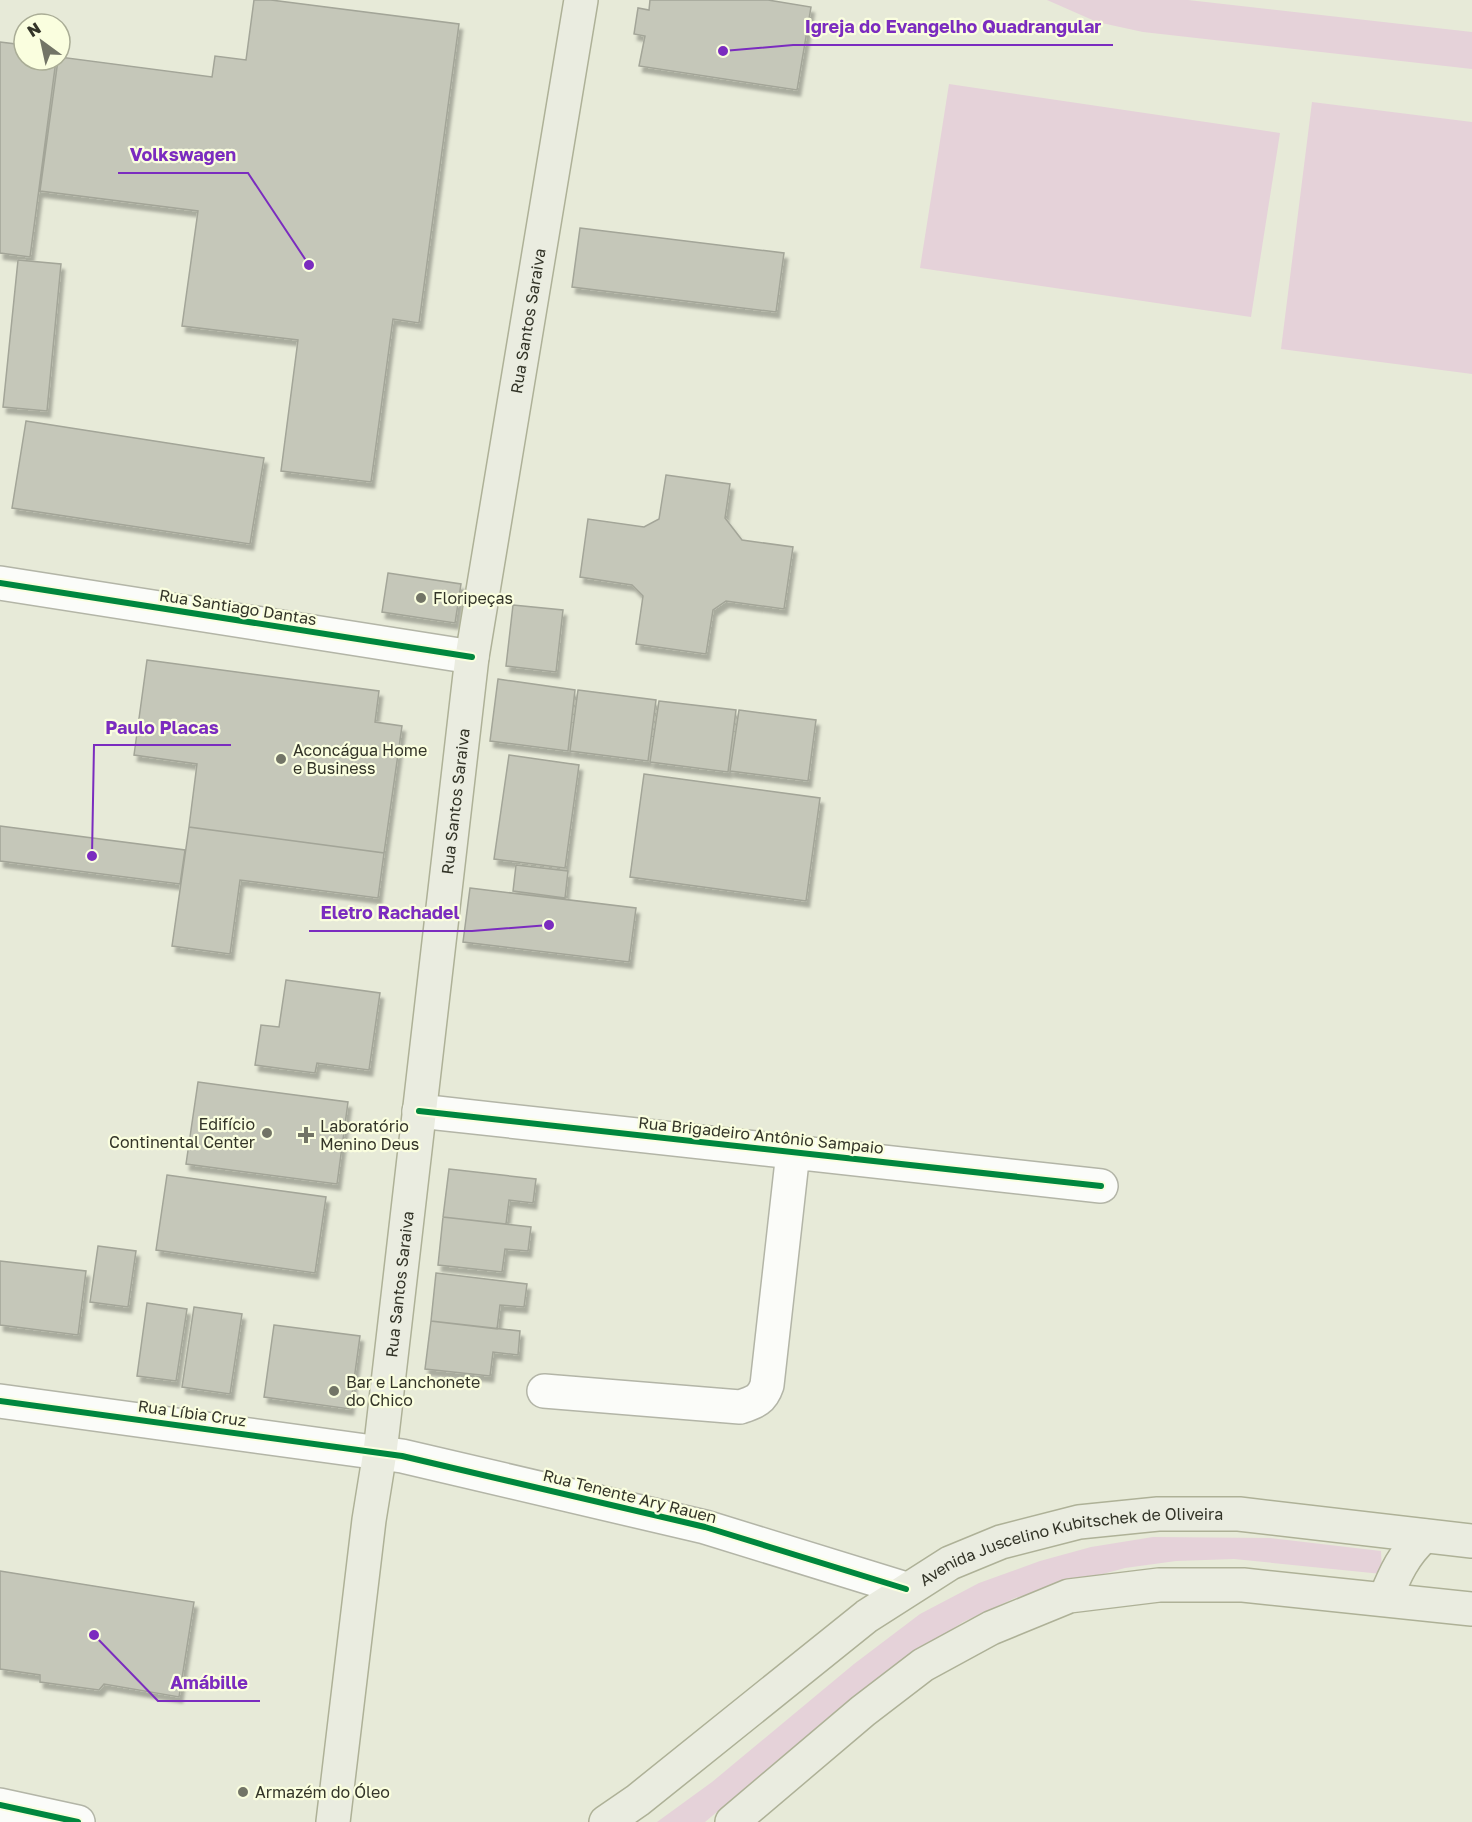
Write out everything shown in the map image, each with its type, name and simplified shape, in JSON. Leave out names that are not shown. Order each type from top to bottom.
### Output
[{"type":"main road","name":"Rua Santos Saraiva","points":[[333,1822],[369,1520],[380,1452],[472,657],[581,0]]},
{"type":"main road","name":"Avenida Juscelino Kubitschek de Oliveira","points":[[606,1822],[638,1800],[867,1616],[950,1563],[1001,1542],[1079,1522],[1158,1514],[1239,1514],[1472,1541]]},
{"type":"main road","points":[[1386,1599],[1398,1568],[1410,1548],[1424,1536]]},
{"type":"main road","points":[[732,1822],[863,1711],[923,1665],[991,1628],[1069,1596],[1159,1585],[1243,1585],[1472,1609]]},
{"type":"street","name":"Rua Santiago Dantas","points":[[0,583],[472,657]]},
{"type":"street","name":"Rua Brigadeiro Antônio Sampaio","points":[[419,1111],[1101,1186]]},
{"type":"street","points":[[544,1391],[740,1407],[764,1395],[793,1152]]},
{"type":"street","name":"Rua Líbia Cruz","points":[[0,1401],[380,1452]]},
{"type":"street","name":"Rua Tenente Ary Rauen","points":[[380,1452],[705,1527],[906,1589]]},
{"type":"street","points":[[0,1805],[78,1822]]},
{"type":"shaded area","points":[[1047,0],[1188,0],[1472,32],[1472,69],[1143,32],[1097,22]]},
{"type":"shaded area","points":[[949,84],[1280,133],[1251,317],[920,268]]},
{"type":"shaded area","points":[[1312,102],[1472,122],[1472,374],[1281,349]]},
{"type":"shaded area","points":[[1153,1537],[1270,1538],[1381,1551],[1382,1574],[1234,1559],[1176,1561],[1125,1568],[1015,1598],[963,1622],[901,1663],[839,1710],[705,1822],[657,1822],[712,1782],[854,1664],[920,1614],[979,1583],[1040,1561],[1091,1547]]},
{"type":"building","points":[[254,0],[271,0],[459,24],[419,323],[393,319],[371,482],[281,471],[298,340],[182,326],[198,211],[40,191],[56,72],[72,72],[72,59],[212,77],[215,56],[246,60]]},
{"type":"building","points":[[650,0],[768,0],[811,7],[797,90],[639,66],[645,36],[634,34],[638,8],[649,10]]},
{"type":"building","points":[[0,42],[12,44],[12,72],[54,72],[30,257],[0,253]]},
{"type":"building","points":[[580,228],[784,253],[776,312],[572,287]]},
{"type":"building","points":[[18,260],[61,264],[47,411],[3,407]]},
{"type":"building","points":[[26,421],[264,458],[250,544],[12,508]]},
{"type":"building","points":[[666,475],[730,484],[725,518],[742,540],[793,547],[784,609],[726,601],[713,610],[706,654],[636,644],[643,596],[632,585],[580,577],[588,519],[644,527],[659,519]]},
{"type":"building","name":"Floripeças","points":[[388,573],[461,584],[455,623],[382,612]]},
{"type":"building","points":[[513,605],[563,610],[556,672],[506,666]]},
{"type":"building","name":"Aconcágua Home e Business","points":[[147,660],[379,691],[375,722],[402,726],[384,853],[189,827],[197,764],[134,755]]},
{"type":"building","points":[[498,679],[575,690],[568,751],[490,741]]},
{"type":"building","points":[[578,690],[656,700],[648,761],[570,751]]},
{"type":"building","points":[[659,701],[736,710],[728,772],[650,762]]},
{"type":"building","points":[[739,710],[816,720],[808,781],[730,771]]},
{"type":"building","points":[[509,755],[579,765],[565,868],[494,859]]},
{"type":"building","points":[[644,774],[820,798],[806,901],[630,877]]},
{"type":"building","points":[[0,826],[185,850],[180,884],[0,861]]},
{"type":"building","points":[[189,827],[384,853],[378,898],[240,880],[230,954],[172,946]]},
{"type":"building","points":[[516,865],[568,871],[565,898],[513,891]]},
{"type":"building","points":[[470,888],[636,908],[629,962],[463,942]]},
{"type":"building","points":[[286,980],[380,993],[369,1070],[317,1063],[315,1073],[255,1065],[261,1025],[279,1027]]},
{"type":"building","name":"Edifício Continental Center","points":[[198,1082],[348,1102],[337,1184],[186,1164]]},
{"type":"building","points":[[449,1169],[536,1179],[533,1203],[509,1200],[506,1224],[443,1217]]},
{"type":"building","points":[[167,1175],[326,1197],[315,1273],[156,1250]]},
{"type":"building","points":[[443,1217],[531,1227],[528,1251],[505,1249],[502,1272],[438,1265]]},
{"type":"building","points":[[98,1246],[136,1251],[128,1307],[90,1302]]},
{"type":"building","points":[[0,1261],[86,1271],[78,1335],[0,1325]]},
{"type":"building","points":[[436,1273],[527,1284],[524,1307],[500,1305],[497,1329],[431,1321]]},
{"type":"building","points":[[147,1303],[187,1309],[176,1381],[137,1376]]},
{"type":"building","points":[[194,1307],[242,1314],[230,1394],[182,1387]]},
{"type":"building","points":[[431,1321],[520,1331],[518,1355],[493,1352],[490,1376],[425,1369]]},
{"type":"building","points":[[274,1325],[360,1336],[350,1409],[264,1397]]},
{"type":"building","points":[[0,1571],[194,1602],[179,1697],[104,1684],[99,1690],[40,1682],[40,1675],[0,1669]]},
{"type":"cycle path","points":[[0,583],[472,657]]},
{"type":"cycle path","points":[[419,1111],[1101,1186]]},
{"type":"cycle path","points":[[0,1401],[402,1456],[705,1527],[906,1589]]},
{"type":"cycle path","points":[[0,1805],[78,1822]]},
{"type":"place","name":"Igreja do Evangelho Quadrangular","points":[[723,51]]},
{"type":"place","name":"Volkswagen","points":[[309,265]]},
{"type":"place","name":"Floripeças","points":[[421,598]]},
{"type":"place","name":"Aconcágua Home e Business","points":[[281,759]]},
{"type":"place","name":"Paulo Placas","points":[[92,856]]},
{"type":"place","name":"Eletro Rachadel","points":[[549,925]]},
{"type":"place","name":"Edifício Continental Center","points":[[267,1133]]},
{"type":"place","name":"Laboratório Menino Deus","points":[[306,1135]]},
{"type":"place","name":"Bar e Lanchonete do Chico","points":[[334,1391]]},
{"type":"place","name":"Amábille","points":[[94,1635]]},
{"type":"place","name":"Armazém do Óleo","points":[[243,1792]]}]
